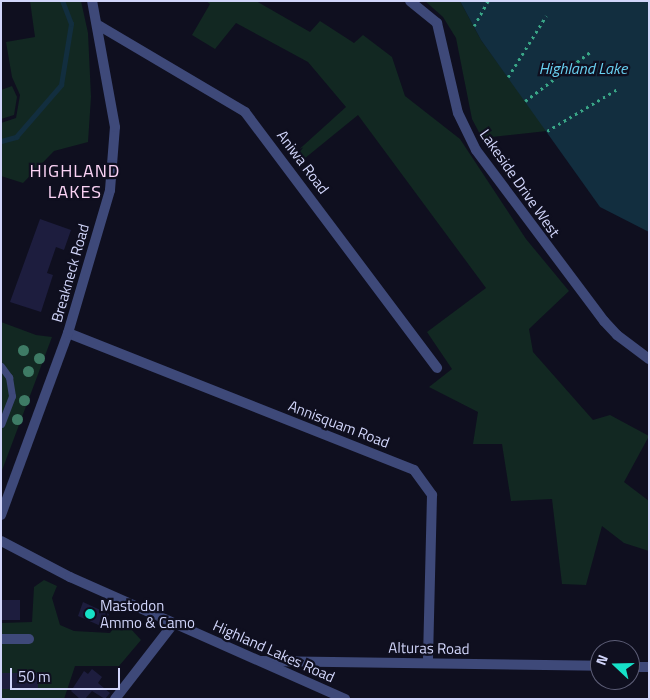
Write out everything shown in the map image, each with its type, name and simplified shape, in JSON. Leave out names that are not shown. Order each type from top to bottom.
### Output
[{"type":"street","name":"Breakneck Road","points":[[1,515],[68,333],[110,190],[114,159],[115,127],[98,25],[92,1]]},
{"type":"street","name":"Lakeside Drive West","points":[[410,1],[437,23],[458,113],[476,150],[604,321],[617,336],[649,359]]},
{"type":"street","name":"Aniwa Road","points":[[98,25],[245,112],[437,368]]},
{"type":"street","name":"Annisquam Road","points":[[68,333],[414,470],[432,495],[428,663]]},
{"type":"street","name":"Highland Lakes Road","points":[[1,541],[70,576],[345,699]]},
{"type":"street","points":[[115,699],[174,623]]},
{"type":"street","points":[[1,639],[29,639]]},
{"type":"street","name":"Alturas Road","points":[[258,661],[590,666]]},
{"type":"lane","points":[[1,366],[9,377],[12,396],[1,424]]},
{"type":"path","points":[[474,26],[488,1]]},
{"type":"path","points":[[508,77],[546,16]]},
{"type":"path","points":[[525,101],[590,52]]},
{"type":"path","points":[[547,131],[619,88]]},
{"type":"green space","points":[[30,1],[81,1],[88,33],[91,97],[88,142],[54,151],[23,183],[1,176],[1,123],[16,118],[20,95],[12,77],[6,42],[35,37]]},
{"type":"green space","points":[[206,1],[256,1],[310,32],[320,21],[354,43],[363,35],[392,57],[405,96],[460,139],[526,239],[569,291],[529,329],[533,352],[593,420],[610,415],[649,436],[624,482],[649,501],[649,551],[624,543],[602,526],[586,585],[562,584],[552,499],[511,501],[502,444],[473,444],[478,412],[429,387],[452,369],[427,332],[486,288],[358,115],[299,163],[294,154],[346,107],[308,62],[236,23],[215,49],[192,35],[210,4]]},
{"type":"green space","points":[[425,1],[460,1],[481,40],[547,131],[482,138],[472,119],[456,38],[443,17]]},
{"type":"green space","points":[[12,86],[17,97],[14,115],[1,119],[1,90]]},
{"type":"green space","points":[[1,322],[36,335],[52,337],[1,473]]},
{"type":"green space","points":[[44,580],[57,586],[52,598],[60,625],[74,631],[110,633],[121,618],[141,640],[119,666],[75,666],[64,699],[1,699],[1,623],[32,622],[34,587]]},
{"type":"water","name":"Highland Lake","points":[[460,1],[649,1],[649,232],[600,207],[481,40]]},
{"type":"building","points":[[40,219],[71,230],[64,250],[56,247],[47,273],[53,275],[41,312],[10,302]]},
{"type":"building","points":[[1,600],[20,600],[20,620],[1,620]]},
{"type":"building","points":[[83,602],[109,614],[103,627],[78,616]]},
{"type":"building","points":[[92,669],[102,677],[98,683],[110,693],[105,699],[92,691],[85,699],[80,699],[71,691],[84,671],[88,674]]},
{"type":"building","points":[[1,673],[38,673],[38,689],[1,689]]},
{"type":"waterway","points":[[1,141],[16,137],[61,85],[71,24],[62,1]]},
{"type":"place","name":"Mastodon Ammo & Camo","points":[[90,614]]},
{"type":"district","name":"HIGHLAND LAKES","points":[[75,182]]}]
